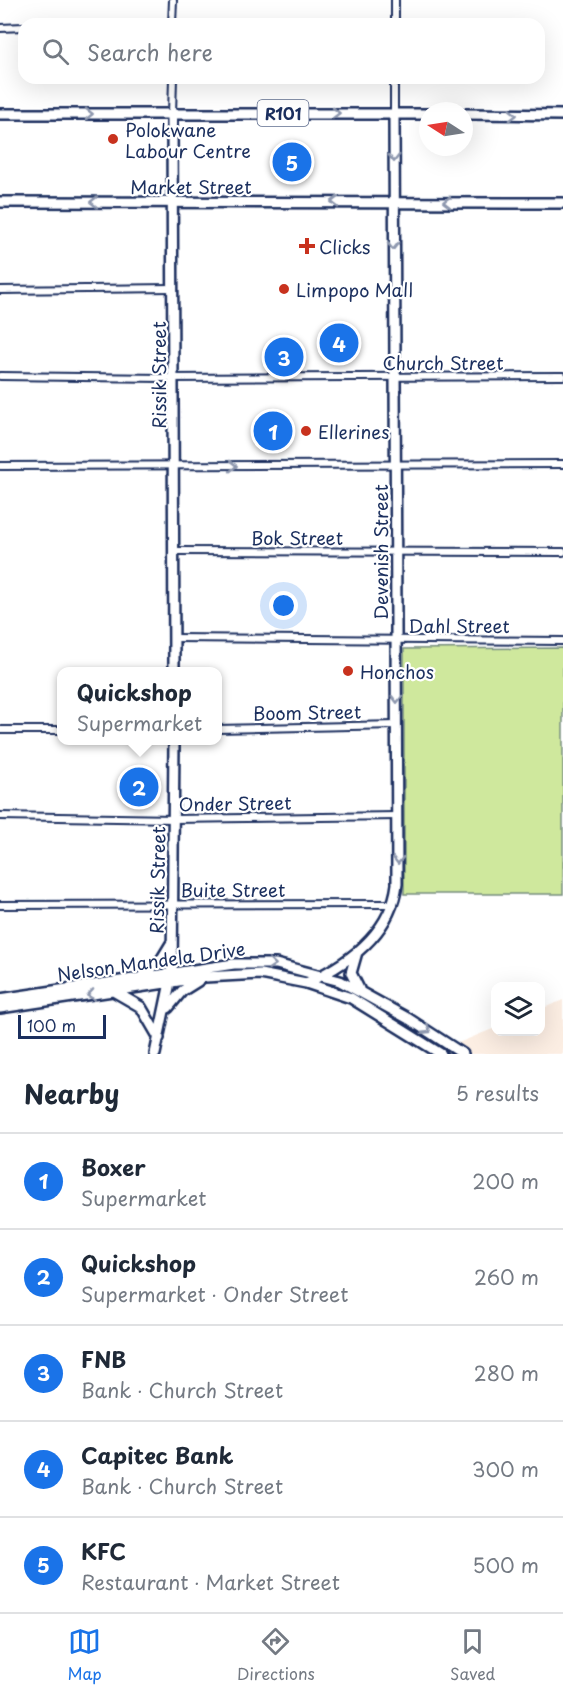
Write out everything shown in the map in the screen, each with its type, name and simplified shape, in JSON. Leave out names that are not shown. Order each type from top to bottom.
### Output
[{"type":"main road","name":"R101","points":[[0,114],[419,114]]},
{"type":"main road","name":"Rissik Street","points":[[172,114],[174,667]]},
{"type":"main road","name":"Devenish Street","points":[[306,983],[324,975],[357,952],[385,924],[394,904],[398,869],[398,640],[393,377],[394,114]]},
{"type":"main road","points":[[473,114],[563,115]]},
{"type":"main road","name":"Market Street","points":[[0,202],[563,203]]},
{"type":"main road","name":"Rissik Street","points":[[155,1054],[172,973],[174,745]]},
{"type":"main road","points":[[138,980],[161,960],[173,939]]},
{"type":"main road","points":[[357,952],[351,973],[360,991]]},
{"type":"main road","name":"Nelson Mandela Drive","points":[[0,999],[234,964],[266,963],[324,975],[360,991],[463,1054]]},
{"type":"main road","name":"Nelson Mandela Drive","points":[[0,1008],[205,977],[260,974],[306,983],[356,1001],[441,1054]]},
{"type":"main road","points":[[165,1012],[182,991],[205,977]]},
{"type":"main road","points":[[113,992],[141,1007],[159,1039]]},
{"type":"street","points":[[172,18],[173,0]]},
{"type":"street","points":[[395,0],[395,18]]},
{"type":"street","points":[[0,28],[18,27]]},
{"type":"street","name":"Rissik Street","points":[[172,114],[173,84]]},
{"type":"street","name":"Devenish Street","points":[[394,84],[394,114]]},
{"type":"street","points":[[0,290],[173,288]]},
{"type":"street","name":"Church Street","points":[[0,376],[174,378],[563,376]]},
{"type":"street","points":[[0,466],[563,464]]},
{"type":"street","name":"Bok Street","points":[[174,551],[563,552]]},
{"type":"street","name":"Dahl Street","points":[[174,639],[563,641]]},
{"type":"street","name":"Boom Street","points":[[222,729],[397,725]]},
{"type":"street","points":[[0,730],[57,730]]},
{"type":"street","name":"Onder Street","points":[[0,816],[175,819],[398,816]]},
{"type":"street","name":"Buite Street","points":[[0,905],[394,904]]},
{"type":"shaded area","points":[[563,1000],[563,1054],[431,1054],[491,1030],[491,1036],[545,1036],[545,1007]]},
{"type":"green space","points":[[563,648],[563,894],[404,894],[404,649]]},
{"type":"place","name":"Polokwane Labour Centre","points":[[113,139]]},
{"type":"place","name":"KFC","points":[[292,162]]},
{"type":"place","name":"Clicks","points":[[307,246]]},
{"type":"place","name":"Limpopo Mall","points":[[284,289]]},
{"type":"place","name":"Capitec Bank","points":[[339,343]]},
{"type":"place","name":"FNB","points":[[284,357]]},
{"type":"place","name":"Boxer","points":[[273,431]]},
{"type":"place","name":"Ellerines","points":[[306,431]]},
{"type":"place","name":"Honchos","points":[[348,671]]},
{"type":"place","name":"Quickshop","points":[[139,787]]}]
